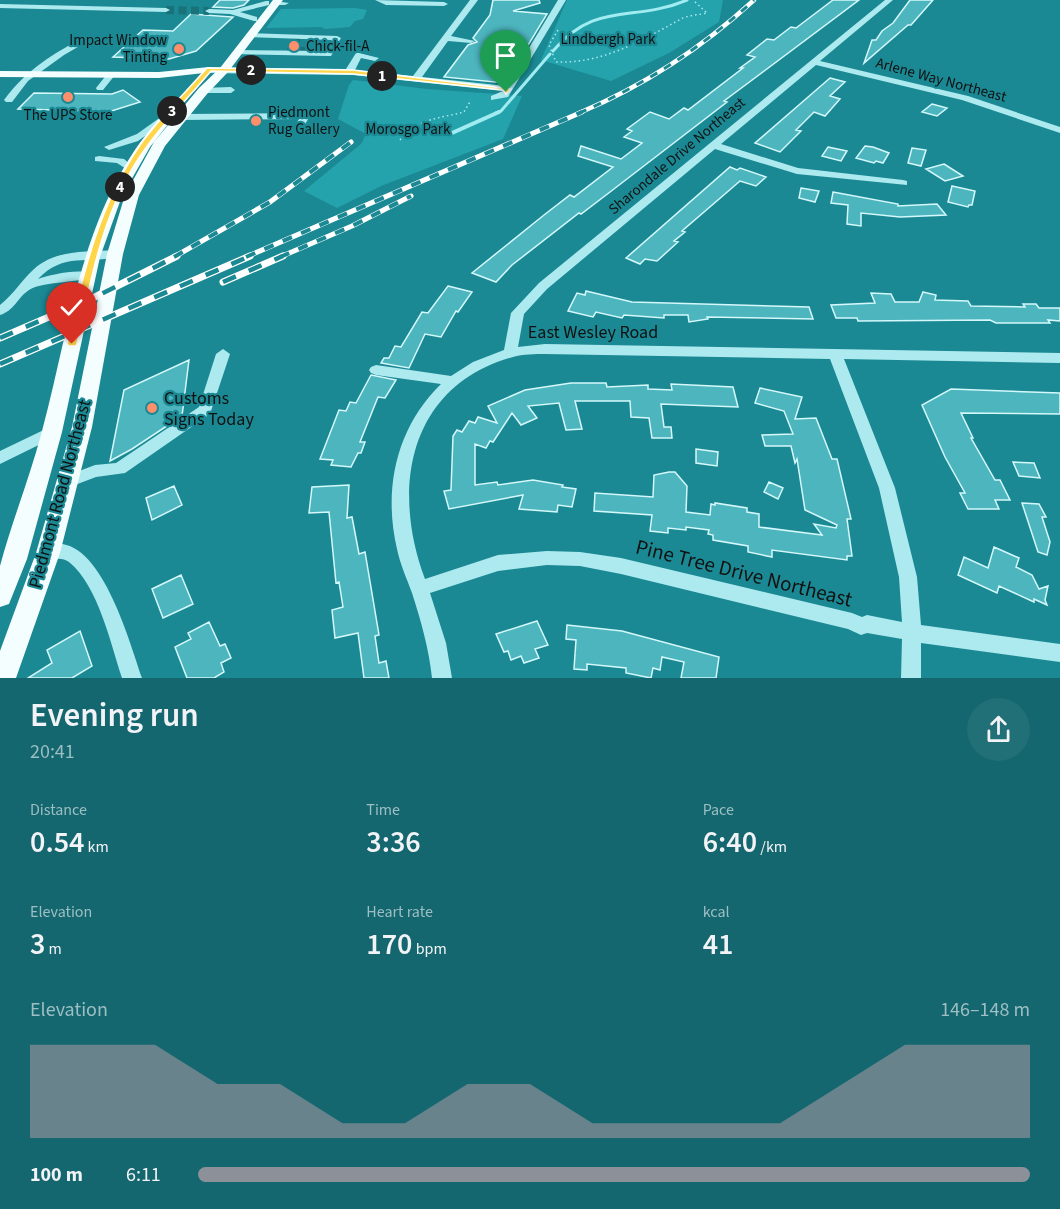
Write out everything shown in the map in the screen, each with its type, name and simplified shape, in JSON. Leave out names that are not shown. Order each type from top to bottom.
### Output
[{"type":"main road","name":"Piedmont Road Northeast","points":[[0,596],[15,559],[52,432],[92,257],[115,196],[144,145],[254,19],[275,2]]},
{"type":"main road","name":"Piedmont Road Northeast","points":[[3,678],[48,553],[67,482],[81,427],[115,254],[132,195],[159,145],[203,91],[224,70],[275,2]]},
{"type":"main road","points":[[0,64],[163,66],[209,70]]},
{"type":"main road","points":[[0,74],[159,75],[209,70]]},
{"type":"street","points":[[0,6],[162,10],[168,0]]},
{"type":"street","points":[[380,0],[386,3],[444,4]]},
{"type":"street","points":[[415,80],[474,0]]},
{"type":"street","points":[[494,98],[505,95],[562,0]]},
{"type":"street","name":"Sharondale Drive Northeast","points":[[510,353],[518,313],[543,286],[889,0]]},
{"type":"street","points":[[231,12],[275,2]]},
{"type":"street","points":[[209,11],[231,12],[254,19]]},
{"type":"street","points":[[250,35],[337,38],[313,81]]},
{"type":"street","points":[[259,53],[271,36]]},
{"type":"street","points":[[282,36],[297,41],[322,42],[327,46],[321,51],[310,51]]},
{"type":"street","points":[[35,74],[45,64],[91,37]]},
{"type":"street","points":[[447,38],[471,41]]},
{"type":"street","points":[[269,53],[287,51]]},
{"type":"street","points":[[237,52],[328,54]]},
{"type":"street","points":[[359,55],[375,58],[361,64],[352,72],[359,55]]},
{"type":"street","name":"Arlene Way Northeast","points":[[814,62],[934,89],[1060,130]]},
{"type":"street","points":[[209,70],[352,72],[507,89]]},
{"type":"street","points":[[100,88],[111,75]]},
{"type":"street","points":[[203,91],[231,90]]},
{"type":"street","points":[[109,147],[130,143],[141,138],[168,116]]},
{"type":"street","points":[[182,117],[305,116],[301,124]]},
{"type":"street","points":[[713,145],[797,171],[903,183]]},
{"type":"street","points":[[99,159],[115,159],[126,163],[131,169]]},
{"type":"street","points":[[0,311],[14,302],[25,288],[46,272],[92,257],[115,254]]},
{"type":"street","points":[[25,288],[53,278],[87,275]]},
{"type":"street","name":"East Wesley Road","points":[[442,678],[420,589],[405,547],[399,492],[402,463],[415,423],[444,388],[467,372],[510,353],[546,349],[1060,358]]},
{"type":"street","points":[[67,482],[95,471],[119,469],[205,410],[223,354]]},
{"type":"street","points":[[835,354],[887,488],[908,578],[912,633],[911,678]]},
{"type":"street","points":[[376,370],[454,381]]},
{"type":"street","points":[[0,458],[52,432]]},
{"type":"street","points":[[48,553],[61,550],[74,555],[82,563],[101,594],[132,678]]},
{"type":"street","name":"Pine Tree Drive Northeast","points":[[420,589],[498,563],[547,558],[580,559],[633,568],[852,621],[861,626],[867,624],[912,633],[1060,654]]},
{"type":"path","points":[[561,24],[549,45],[556,62],[571,64],[627,47],[680,19],[707,13],[693,0]]},
{"type":"path","points":[[400,140],[405,131],[420,124],[464,112],[471,100]]},
{"type":"green space","name":"Lindbergh Park","points":[[567,0],[723,0],[719,22],[669,53],[611,81],[541,60]]},
{"type":"green space","points":[[355,8],[367,10],[363,19],[355,21],[350,27],[266,28],[281,9]]},
{"type":"green space","name":"Morosgo Park","points":[[353,80],[427,89],[522,96],[503,139],[381,186],[337,208],[304,191],[361,144],[366,134],[338,119],[349,85]]},
{"type":"building","points":[[220,0],[249,0],[244,5],[233,8],[213,7]]},
{"type":"building","points":[[493,0],[539,0],[540,3],[513,11],[547,14],[505,83],[444,77],[468,45],[477,42],[473,38],[490,15]]},
{"type":"building","points":[[833,0],[859,0],[512,265],[496,282],[472,273],[570,195],[574,197],[613,167],[578,156],[581,146],[621,159],[642,143],[624,137],[632,131],[627,129],[650,112],[669,119],[684,108],[688,110],[743,68],[740,68],[755,57],[747,55],[767,39],[774,40],[791,27],[796,28]]},
{"type":"building","points":[[910,0],[933,0],[911,25],[908,25],[864,63],[872,40],[876,40],[882,31],[893,23]]},
{"type":"building","points":[[191,14],[233,17],[196,51],[169,59],[113,57],[143,30],[173,31]]},
{"type":"building","points":[[830,78],[845,82],[830,96],[840,99],[825,116],[814,112],[796,130],[801,131],[780,152],[755,143]]},
{"type":"building","points":[[123,90],[140,102],[99,115],[93,111],[18,109],[34,93],[112,94]]},
{"type":"building","points":[[932,104],[947,108],[937,116],[922,112]]},
{"type":"building","points":[[865,146],[889,153],[883,163],[856,158]]},
{"type":"building","points":[[828,147],[847,151],[841,161],[822,156]]},
{"type":"building","points":[[912,148],[926,150],[921,166],[908,163]]},
{"type":"building","points":[[944,164],[963,176],[945,181],[926,169]]},
{"type":"building","points":[[730,167],[766,177],[756,186],[740,181],[682,231],[685,232],[674,241],[678,242],[657,261],[645,259],[640,264],[626,258]]},
{"type":"building","points":[[952,186],[975,191],[972,205],[968,207],[948,202]]},
{"type":"building","points":[[801,188],[819,191],[815,202],[799,198]]},
{"type":"building","points":[[833,192],[898,204],[898,206],[937,204],[946,215],[900,217],[861,213],[861,226],[847,224],[848,205],[831,203]]},
{"type":"building","points":[[448,286],[472,292],[458,312],[456,311],[441,337],[425,334],[409,368],[381,363],[384,358],[389,358],[395,346],[401,347],[422,312],[428,313]]},
{"type":"building","points":[[586,291],[632,302],[809,307],[813,319],[707,317],[708,319],[689,322],[688,315],[664,315],[664,318],[624,315],[622,318],[596,312],[593,317],[568,311],[577,293],[585,295]]},
{"type":"building","points":[[923,292],[936,295],[935,300],[968,301],[971,306],[1025,307],[1023,304],[1036,304],[1039,308],[1060,308],[1060,321],[996,323],[990,320],[858,321],[857,318],[836,318],[831,305],[875,303],[871,293],[891,294],[895,302],[919,302]]},
{"type":"building","name":"Customs Signs Today","points":[[189,360],[182,416],[110,461],[124,390]]},
{"type":"building","points":[[371,375],[396,380],[385,398],[378,397],[360,442],[365,442],[361,453],[358,453],[351,467],[331,465],[333,460],[320,459],[339,410],[346,411],[350,402],[356,403]]},
{"type":"building","points":[[571,383],[606,383],[607,387],[648,385],[648,389],[672,390],[671,384],[733,387],[738,407],[661,404],[664,427],[671,427],[672,438],[652,438],[649,418],[631,417],[630,401],[575,401],[582,429],[566,430],[559,403],[528,406],[537,418],[521,425],[512,413],[493,442],[490,441],[486,448],[475,444],[475,485],[497,482],[498,485],[533,480],[563,485],[562,487],[576,489],[572,507],[558,505],[557,512],[519,509],[523,495],[449,509],[444,491],[451,490],[453,436],[457,430],[462,432],[469,421],[475,423],[478,417],[497,423],[488,406],[525,390]]},
{"type":"building","points":[[760,388],[802,397],[795,419],[816,418],[832,459],[837,459],[851,519],[847,519],[852,556],[847,556],[847,560],[772,550],[772,557],[748,552],[748,546],[713,540],[713,535],[708,534],[709,530],[686,527],[686,530],[668,528],[668,533],[650,531],[652,515],[594,511],[595,493],[653,497],[654,475],[675,472],[687,486],[686,512],[710,515],[711,504],[715,505],[715,503],[747,508],[747,512],[759,514],[759,527],[822,535],[814,524],[836,528],[837,525],[805,510],[797,459],[795,463],[791,446],[765,446],[762,435],[793,434],[784,411],[755,403]]},
{"type":"building","points":[[951,389],[1060,393],[1060,414],[961,413],[973,438],[971,438],[995,480],[1000,480],[1010,500],[995,500],[999,509],[968,509],[960,493],[965,493],[945,457],[922,405]]},
{"type":"building","points":[[696,449],[718,452],[717,466],[696,463]]},
{"type":"building","points":[[1013,462],[1034,463],[1040,478],[1019,476]]},
{"type":"building","points":[[769,482],[783,488],[778,499],[764,492]]},
{"type":"building","points":[[349,485],[347,518],[352,517],[359,554],[365,552],[379,635],[375,636],[379,663],[386,661],[389,678],[364,678],[358,633],[335,638],[332,610],[343,607],[339,582],[336,583],[329,512],[309,513],[312,487]]},
{"type":"building","points":[[174,486],[182,505],[152,520],[146,498]]},
{"type":"building","points":[[1022,503],[1039,504],[1046,517],[1042,517],[1050,542],[1047,555],[1038,552]]},
{"type":"building","points":[[994,547],[1019,558],[1016,567],[1032,575],[1039,589],[1048,586],[1045,600],[1047,605],[1034,599],[1034,602],[999,586],[997,593],[958,575],[964,557],[988,568]]},
{"type":"building","points":[[181,575],[193,604],[163,618],[152,589]]},
{"type":"building","points":[[537,621],[548,645],[535,649],[539,658],[524,663],[521,656],[511,660],[508,651],[504,652],[496,634]]},
{"type":"building","points":[[209,622],[220,646],[225,644],[231,658],[221,663],[224,672],[214,678],[187,678],[175,647],[191,639],[188,633]]},
{"type":"building","points":[[567,625],[622,631],[719,657],[716,678],[681,678],[684,662],[662,657],[660,670],[653,668],[651,678],[626,673],[626,668],[587,664],[587,670],[574,669],[576,640],[566,639]]},
{"type":"building","points":[[80,631],[92,666],[72,678],[28,678],[52,663],[47,650]]},
{"type":"waterway","points":[[553,51],[569,35],[584,25],[616,15],[668,7],[687,0]]},
{"type":"waterway","points":[[496,113],[501,111],[550,54]]},
{"type":"waterway","points":[[452,133],[499,112]]},
{"type":"tunnel","points":[[166,10],[209,11]]},
{"type":"tunnel","points":[[294,41],[300,41]]},
{"type":"tunnel","points":[[287,51],[310,51]]},
{"type":"railway","points":[[579,113],[626,91],[671,64],[714,34],[754,0]]},
{"type":"railway","points":[[246,257],[582,112]]},
{"type":"railway","points":[[174,257],[270,202],[351,142]]},
{"type":"railway","points":[[280,257],[352,226],[411,196]]},
{"type":"railway","points":[[0,338],[93,298],[177,256]]},
{"type":"railway","points":[[0,364],[250,256]]},
{"type":"railway","points":[[223,282],[283,256]]},
{"type":"place","name":"Chick-fil-A","points":[[294,46]]},
{"type":"place","name":"Impact Window Tinting","points":[[179,49]]},
{"type":"place","name":"The UPS Store","points":[[68,97]]},
{"type":"place","name":"Piedmont Rug Gallery","points":[[256,121]]},
{"type":"place","name":"Customs Signs Today","points":[[152,408]]},
{"type":"route","points":[[72,344],[89,266],[115,196],[144,145],[209,70],[353,72],[507,89],[506,92]]}]
